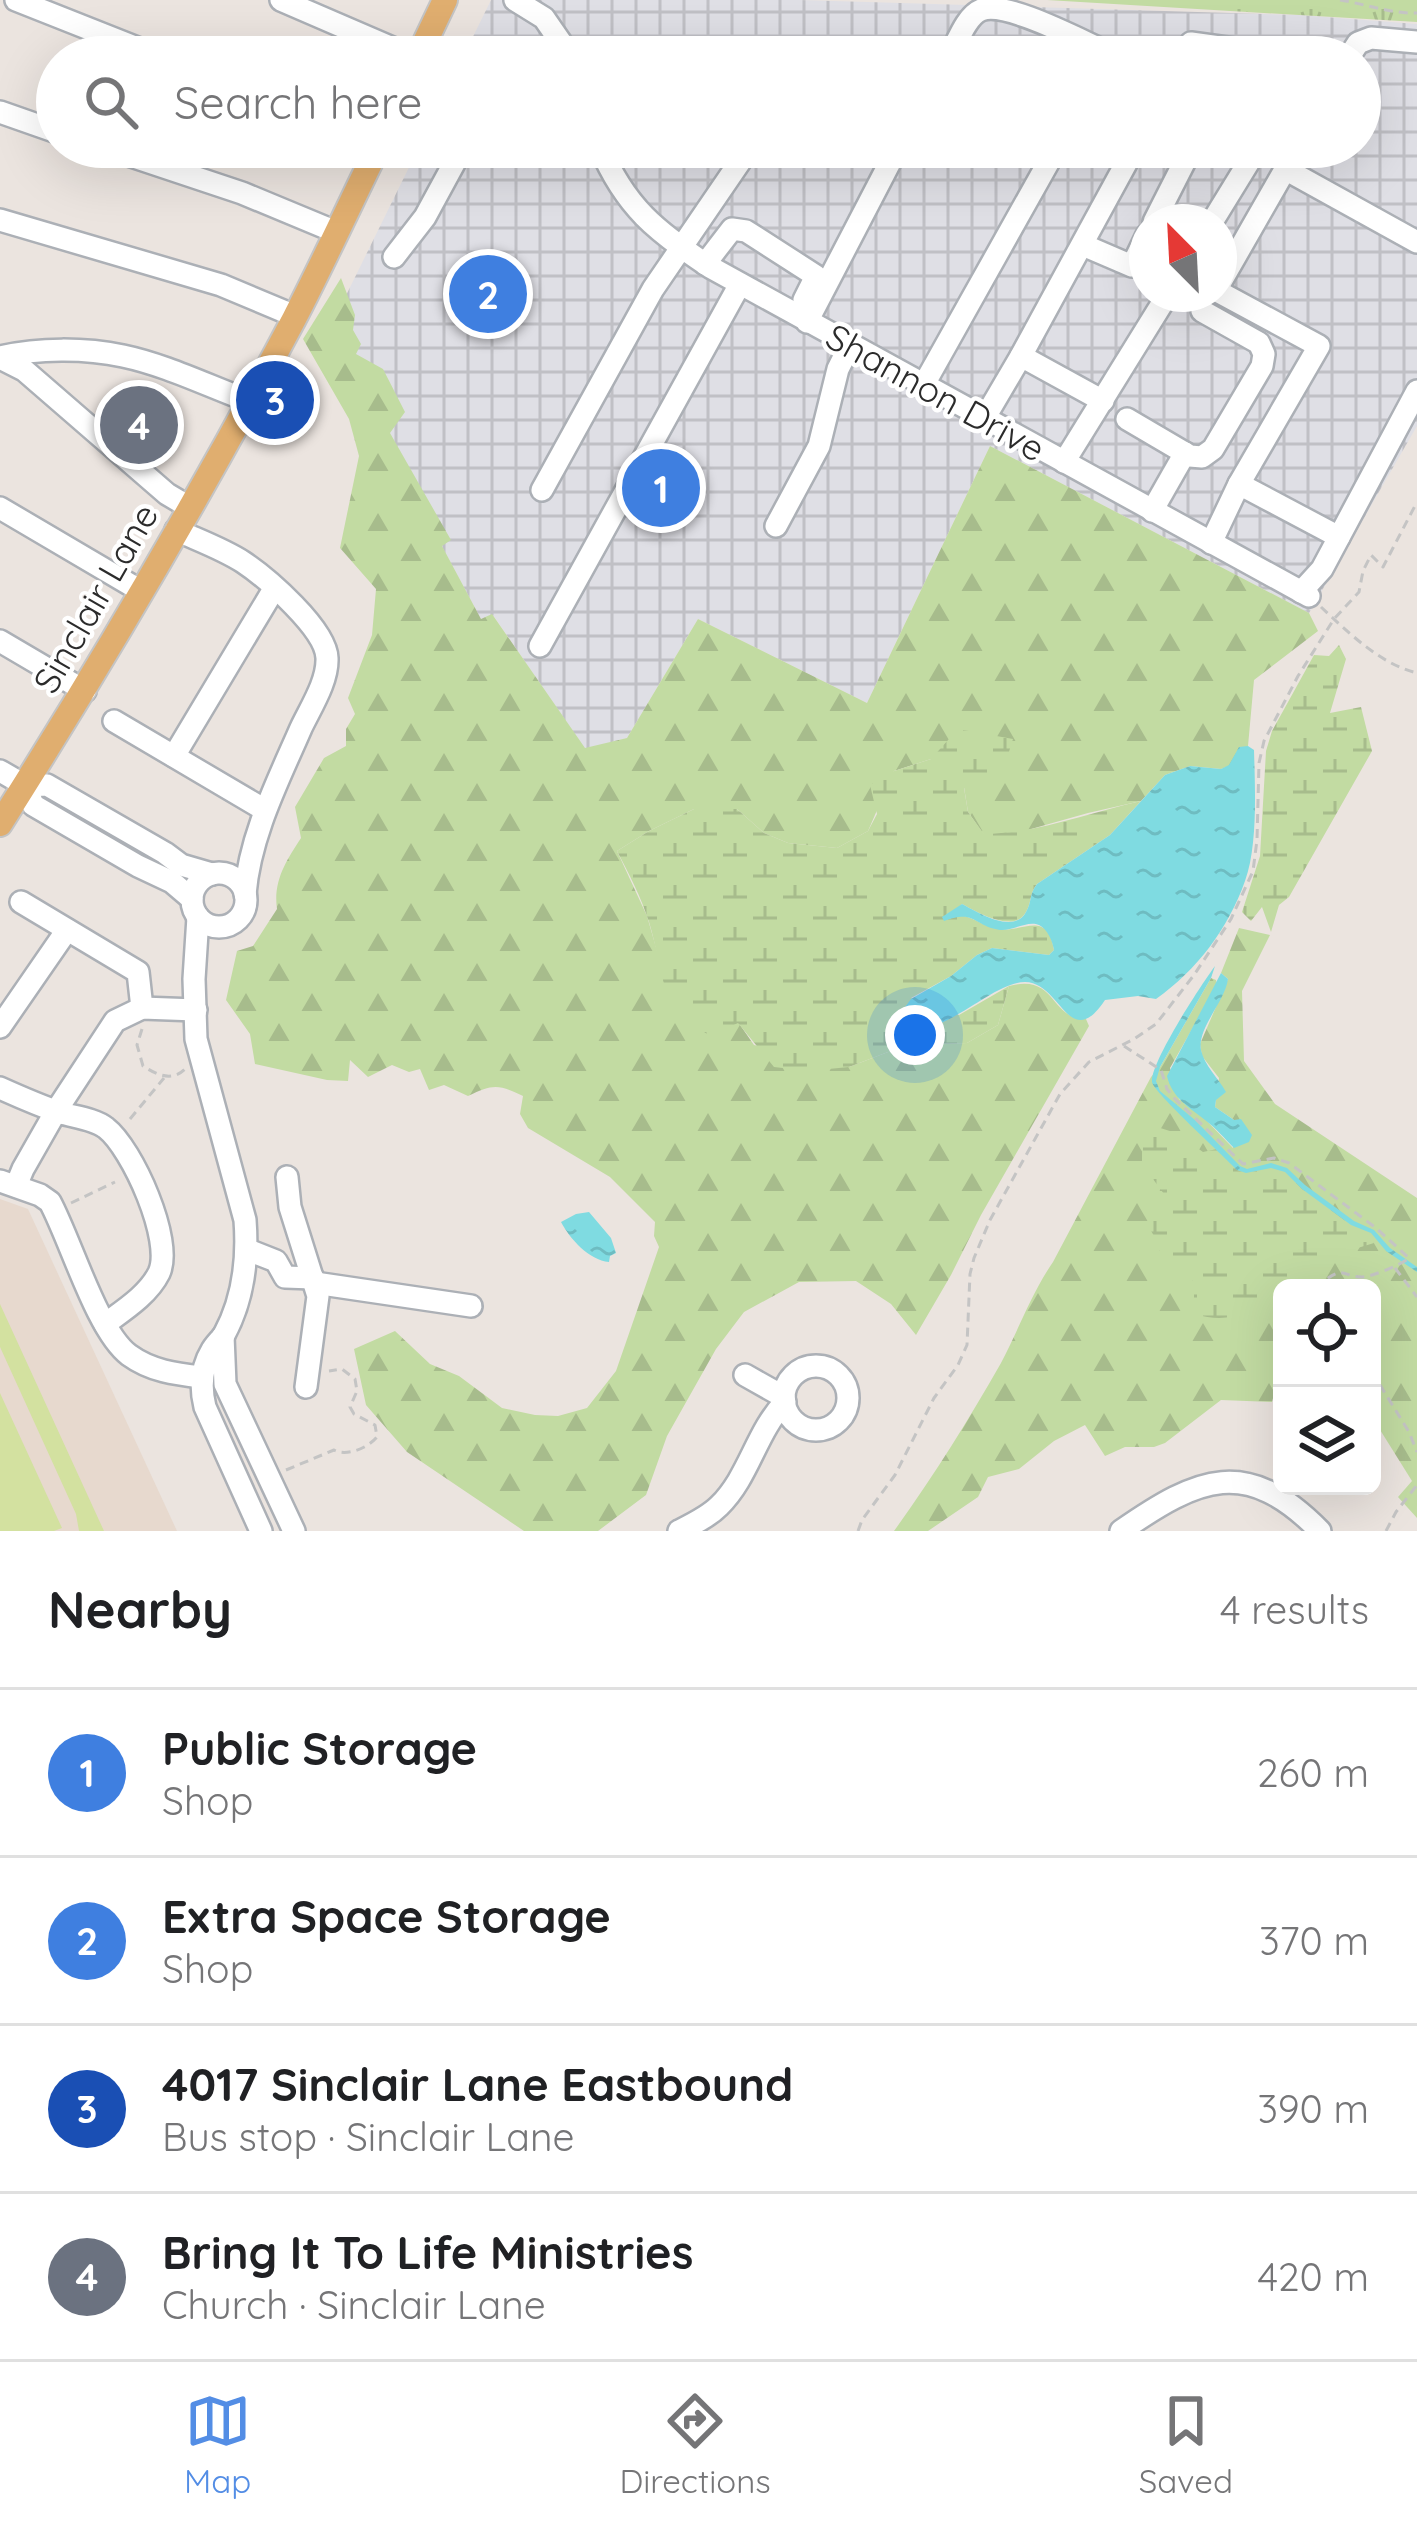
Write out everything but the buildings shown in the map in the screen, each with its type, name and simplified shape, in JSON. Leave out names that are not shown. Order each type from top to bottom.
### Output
[{"type":"main road","points":[[427,36],[445,0]]},
{"type":"main road","name":"Sinclair Lane","points":[[0,824],[85,691],[249,401],[368,168]]},
{"type":"street","points":[[16,0],[107,36]]},
{"type":"street","points":[[281,0],[366,36]]},
{"type":"street","points":[[515,0],[544,18],[556,36]]},
{"type":"street","points":[[962,36],[976,12],[999,8],[1071,36]]},
{"type":"street","points":[[1381,39],[1417,42]]},
{"type":"street","points":[[0,112],[36,125]]},
{"type":"street","points":[[166,168],[336,232]]},
{"type":"street","points":[[394,257],[425,217],[452,168]]},
{"type":"street","name":"Shannon Drive","points":[[610,168],[622,193],[705,264],[1305,594]]},
{"type":"street","points":[[542,490],[653,289],[736,168]]},
{"type":"street","points":[[801,319],[816,276],[874,168]]},
{"type":"street","points":[[801,319],[886,168]]},
{"type":"street","points":[[923,386],[1045,168]]},
{"type":"street","points":[[984,418],[1125,168]]},
{"type":"street","points":[[1163,204],[1181,168]]},
{"type":"street","points":[[1223,204],[1245,168]]},
{"type":"street","points":[[1237,256],[1285,169],[1417,242]]},
{"type":"street","points":[[0,220],[221,284],[295,316]]},
{"type":"street","points":[[705,264],[732,229],[746,231],[816,276]]},
{"type":"street","points":[[1083,245],[1129,266]]},
{"type":"street","points":[[539,646],[740,284]]},
{"type":"street","points":[[1211,544],[1239,484],[1319,346],[1237,299]]},
{"type":"street","points":[[1064,462],[1157,312]]},
{"type":"street","points":[[1127,419],[1184,453],[1202,457],[1213,449],[1262,366],[1264,354],[1258,343],[1204,312]]},
{"type":"street","points":[[776,526],[819,446],[838,369],[850,345]]},
{"type":"street","points":[[0,357],[47,352],[125,356],[249,401]]},
{"type":"street","points":[[1022,356],[1102,401]]},
{"type":"street","points":[[0,357],[24,370],[167,494],[182,519],[274,589],[308,621],[324,645],[327,658],[321,685],[265,810],[247,874],[244,910],[211,952],[196,1010]]},
{"type":"street","points":[[1305,594],[1417,391]]},
{"type":"street","points":[[1152,511],[1184,453]]},
{"type":"street","points":[[1239,484],[1339,537]]},
{"type":"street","points":[[0,508],[141,591]]},
{"type":"street","points":[[174,756],[274,589]]},
{"type":"street","points":[[0,641],[85,691]]},
{"type":"street","points":[[114,721],[265,810]]},
{"type":"street","points":[[0,771],[26,786],[47,785],[181,865],[235,878],[245,894]]},
{"type":"street","points":[[26,786],[33,805],[172,882],[211,926],[234,922]]},
{"type":"street","points":[[261,1531],[205,1407],[202,1377],[243,1283],[248,1250],[245,1220],[196,1039],[194,979],[197,883],[237,851],[265,810]]},
{"type":"street","points":[[21,902],[138,972],[142,1018]]},
{"type":"street","points":[[0,1027],[67,930]]},
{"type":"street","points":[[196,1010],[116,1021],[8,1184],[50,1202],[105,1324],[128,1354],[166,1373],[202,1377]]},
{"type":"street","points":[[0,1088],[103,1125],[121,1144],[140,1177],[160,1232],[161,1270],[138,1299],[105,1324]]},
{"type":"street","points":[[287,1177],[290,1208],[318,1295],[308,1378]]},
{"type":"street","points":[[248,1250],[276,1261],[285,1277],[471,1306]]},
{"type":"street","points":[[223,1336],[225,1384],[295,1531]]},
{"type":"street","points":[[680,1531],[718,1507],[732,1491],[784,1399],[745,1376]]},
{"type":"street","points":[[1121,1531],[1189,1490],[1208,1483],[1235,1482],[1276,1494],[1320,1531]]},
{"type":"path","points":[[1340,0],[1417,13]]},
{"type":"path","points":[[858,1531],[958,1365],[967,1345],[970,1274],[990,1220],[1060,1094],[1089,1062],[1156,1024],[1231,919],[1253,872],[1258,763],[1264,741],[1334,619],[1359,592],[1371,555],[1382,567],[1417,502]]},
{"type":"path","points":[[1305,594],[1376,654],[1417,674]]},
{"type":"path","points":[[142,1018],[137,1045],[143,1066],[166,1077]]},
{"type":"path","points":[[1122,1046],[1161,1070],[1167,1090],[1243,1164],[1274,1158],[1289,1163],[1409,1258],[1364,1277],[1348,1272],[1327,1279]]},
{"type":"path","points":[[134,1118],[166,1077],[187,1066]]},
{"type":"path","points":[[69,1204],[115,1183]]},
{"type":"path","points":[[1394,1267],[1417,1297]]},
{"type":"path","points":[[269,1478],[334,1450],[356,1450],[377,1437],[375,1425],[352,1412],[350,1403],[357,1385],[350,1374],[339,1369],[308,1378]]},
{"type":"path","points":[[1381,1387],[1417,1452]]},
{"type":"path","points":[[1386,1531],[1417,1485]]},
{"type":"shaded area","points":[[491,0],[800,0],[1299,15],[1417,24],[1417,426],[1309,613],[990,446],[867,703],[698,619],[627,738],[585,749],[493,615],[481,619],[441,545],[450,540],[330,328],[409,168],[1381,168],[1381,36],[473,36]]},
{"type":"shaded area","points":[[0,1199],[28,1209],[177,1531],[0,1531]]},
{"type":"green space","points":[[1047,0],[1417,0],[1417,22]]},
{"type":"green space","points":[[341,278],[361,344],[356,354],[383,369],[405,412],[390,433],[451,540],[442,546],[481,619],[492,614],[585,748],[627,738],[698,619],[867,703],[990,446],[1309,613],[1318,631],[1254,680],[1248,746],[1229,766],[1190,766],[1165,775],[1141,801],[1017,833],[984,835],[968,812],[964,787],[931,759],[894,771],[868,831],[837,848],[788,843],[764,833],[737,809],[694,809],[617,851],[647,916],[657,951],[738,1022],[754,1045],[849,1067],[888,1052],[967,1043],[998,1025],[1009,986],[1025,984],[1045,991],[1065,1012],[1086,1019],[1089,1026],[916,1335],[891,1304],[856,1281],[799,1282],[744,1312],[716,1349],[667,1436],[646,1495],[598,1531],[524,1531],[407,1452],[366,1405],[354,1349],[395,1331],[430,1364],[459,1376],[502,1408],[558,1416],[587,1408],[616,1371],[659,1247],[655,1222],[610,1177],[528,1128],[520,1114],[523,1096],[496,1087],[468,1096],[444,1085],[429,1090],[420,1069],[409,1072],[392,1065],[368,1077],[350,1060],[348,1081],[255,1064],[250,1034],[226,1000],[237,951],[253,946],[277,909],[279,880],[301,838],[295,807],[324,758],[346,746],[346,729],[355,714],[348,698],[372,635],[376,589],[340,548],[359,456],[349,419],[303,339]]},
{"type":"green space","points":[[1339,645],[1346,659],[1330,713],[1361,707],[1372,751],[1289,897],[1279,905],[1271,932],[1262,907],[1251,921],[1242,912],[1260,856],[1266,751],[1314,655],[1329,656]]},
{"type":"green space","points":[[958,729],[1013,739],[1000,780],[964,788],[968,812],[984,834],[1043,826],[1141,801],[1110,835],[1037,884],[1020,918],[995,919],[962,904],[945,920],[961,915],[999,929],[1040,926],[1051,937],[1054,950],[1049,955],[992,948],[911,998],[959,1015],[1009,986],[998,1025],[967,1043],[929,1044],[888,1052],[849,1067],[808,1071],[774,1067],[738,1023],[710,1036],[692,1023],[665,987],[646,913],[617,851],[694,809],[737,809],[764,833],[788,843],[837,848],[868,831],[877,814],[870,785],[931,759]]},
{"type":"green space","points":[[1239,928],[1270,935],[1242,991],[1244,1061],[1275,1104],[1417,1198],[1417,1518],[1398,1497],[1412,1481],[1381,1431],[1381,1279],[1273,1279],[1272,1402],[1221,1400],[1165,1443],[1125,1447],[1105,1456],[1085,1425],[1054,1441],[1019,1469],[988,1477],[978,1497],[928,1531],[894,1531],[1001,1363],[1151,1077],[1211,978],[1217,985],[1170,1068],[1179,1099],[1233,1148],[1234,1120],[1215,1107],[1219,1078],[1202,1056],[1200,1044],[1228,979],[1221,973]]},
{"type":"green space","points":[[1151,1125],[1176,1133],[1203,1152],[1217,1149],[1237,1170],[1285,1172],[1351,1225],[1371,1233],[1374,1243],[1328,1257],[1324,1271],[1308,1279],[1273,1279],[1273,1298],[1240,1314],[1220,1318],[1194,1314],[1194,1282],[1179,1266],[1161,1260],[1159,1244],[1148,1226],[1164,1194],[1142,1164],[1142,1134]]},
{"type":"green space","points":[[0,1304],[104,1531],[79,1531],[76,1514],[0,1347]]},
{"type":"green space","points":[[0,1393],[62,1528],[0,1531]]},
{"type":"water","points":[[1239,747],[1254,750],[1255,816],[1245,881],[1220,932],[1171,988],[1156,999],[1105,1000],[1082,1020],[1073,1018],[1048,992],[1025,982],[997,991],[935,1025],[904,1028],[900,1014],[911,999],[977,955],[992,948],[1049,955],[1054,950],[1039,925],[1000,930],[969,918],[944,921],[942,917],[962,904],[995,920],[1020,919],[1037,884],[1110,835],[1165,775],[1190,766],[1221,769],[1229,765]]},
{"type":"water","points":[[1215,966],[1160,1067],[1156,1081],[1160,1091],[1240,1166],[1247,1169],[1271,1163],[1287,1168],[1354,1221],[1374,1230],[1417,1272],[1285,1172],[1237,1170],[1155,1088],[1152,1082],[1159,1059]]},
{"type":"water","points":[[1221,973],[1228,979],[1226,988],[1203,1033],[1201,1050],[1226,1092],[1215,1107],[1234,1120],[1241,1119],[1252,1135],[1249,1142],[1234,1148],[1177,1096],[1167,1076]]},
{"type":"water","points":[[589,1212],[611,1238],[616,1253],[609,1262],[581,1248],[561,1222]]},
{"type":"place","name":"Extra Space Storage","points":[[488,294]]},
{"type":"place","name":"4017 Sinclair Lane Eastbound","points":[[275,400]]},
{"type":"place","name":"Bring It To Life Ministries","points":[[139,425]]},
{"type":"place","name":"Public Storage","points":[[661,488]]}]
